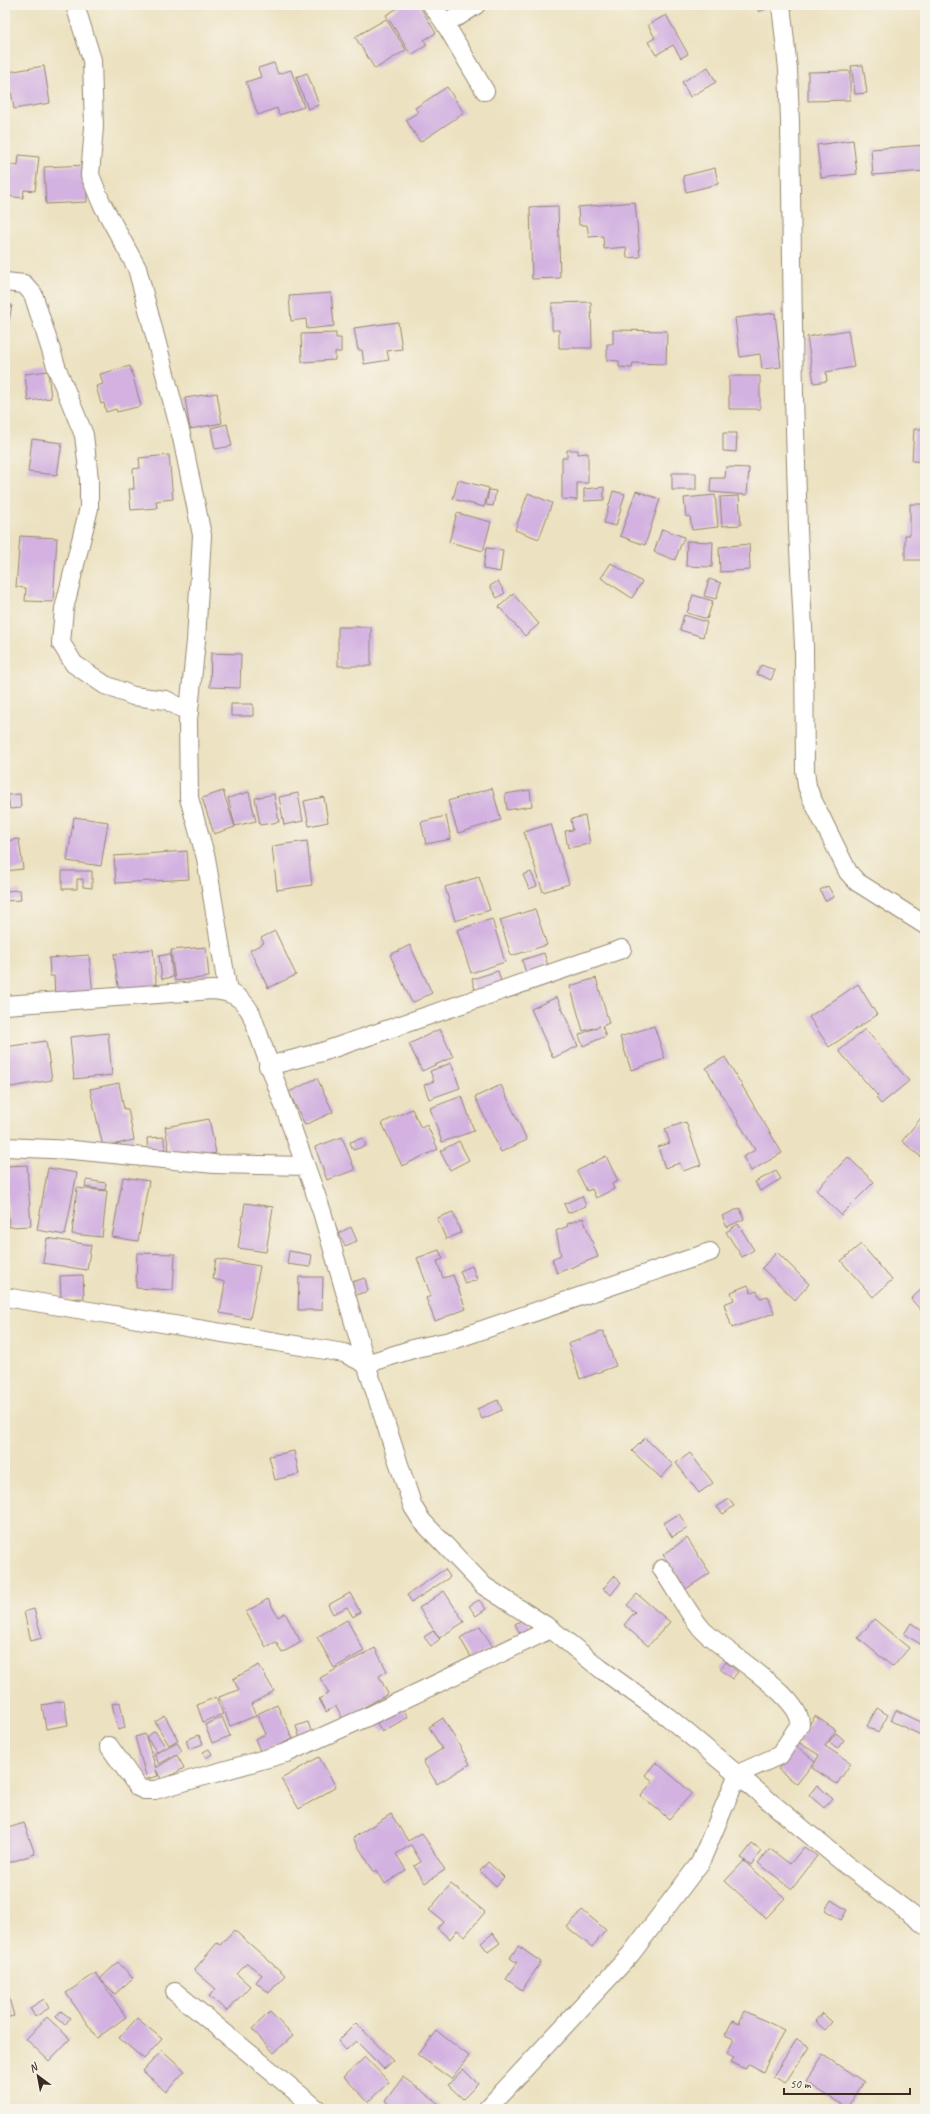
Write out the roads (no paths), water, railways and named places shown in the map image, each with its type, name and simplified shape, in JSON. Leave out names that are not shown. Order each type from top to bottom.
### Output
[{"type":"street","points":[[75,5],[92,60],[94,127],[90,175],[101,202],[136,268],[182,438],[202,535],[196,641],[189,712],[190,798],[206,858],[228,992]]},
{"type":"street","points":[[432,5],[444,22],[485,91]]},
{"type":"street","points":[[444,22],[460,16],[476,5]]},
{"type":"street","points":[[781,5],[788,77],[794,403],[807,786],[848,872],[857,882],[925,925]]},
{"type":"street","points":[[5,282],[24,284],[33,294],[57,369],[84,434],[89,479],[89,508],[64,609],[62,643],[74,664],[105,685],[133,696],[166,700],[189,712]]},
{"type":"street","points":[[268,1066],[322,1052],[622,949]]},
{"type":"street","points":[[5,1005],[213,990],[237,995],[245,1003],[251,1013],[268,1066],[322,1212],[366,1364],[413,1507],[422,1521],[484,1586],[551,1629],[601,1669],[668,1716],[845,1864],[925,1925]]},
{"type":"street","points":[[5,1147],[73,1150],[214,1164],[305,1166]]},
{"type":"street","points":[[5,1297],[344,1353],[366,1364],[416,1348],[450,1341],[710,1252]]},
{"type":"street","points":[[487,2109],[630,1955],[700,1863],[738,1774],[780,1755],[800,1724],[799,1717],[784,1696],[701,1628],[662,1569]]},
{"type":"street","points":[[109,1746],[138,1787],[144,1790],[155,1790],[286,1753],[370,1716],[551,1629]]},
{"type":"street","points":[[175,1992],[317,2109]]}]
